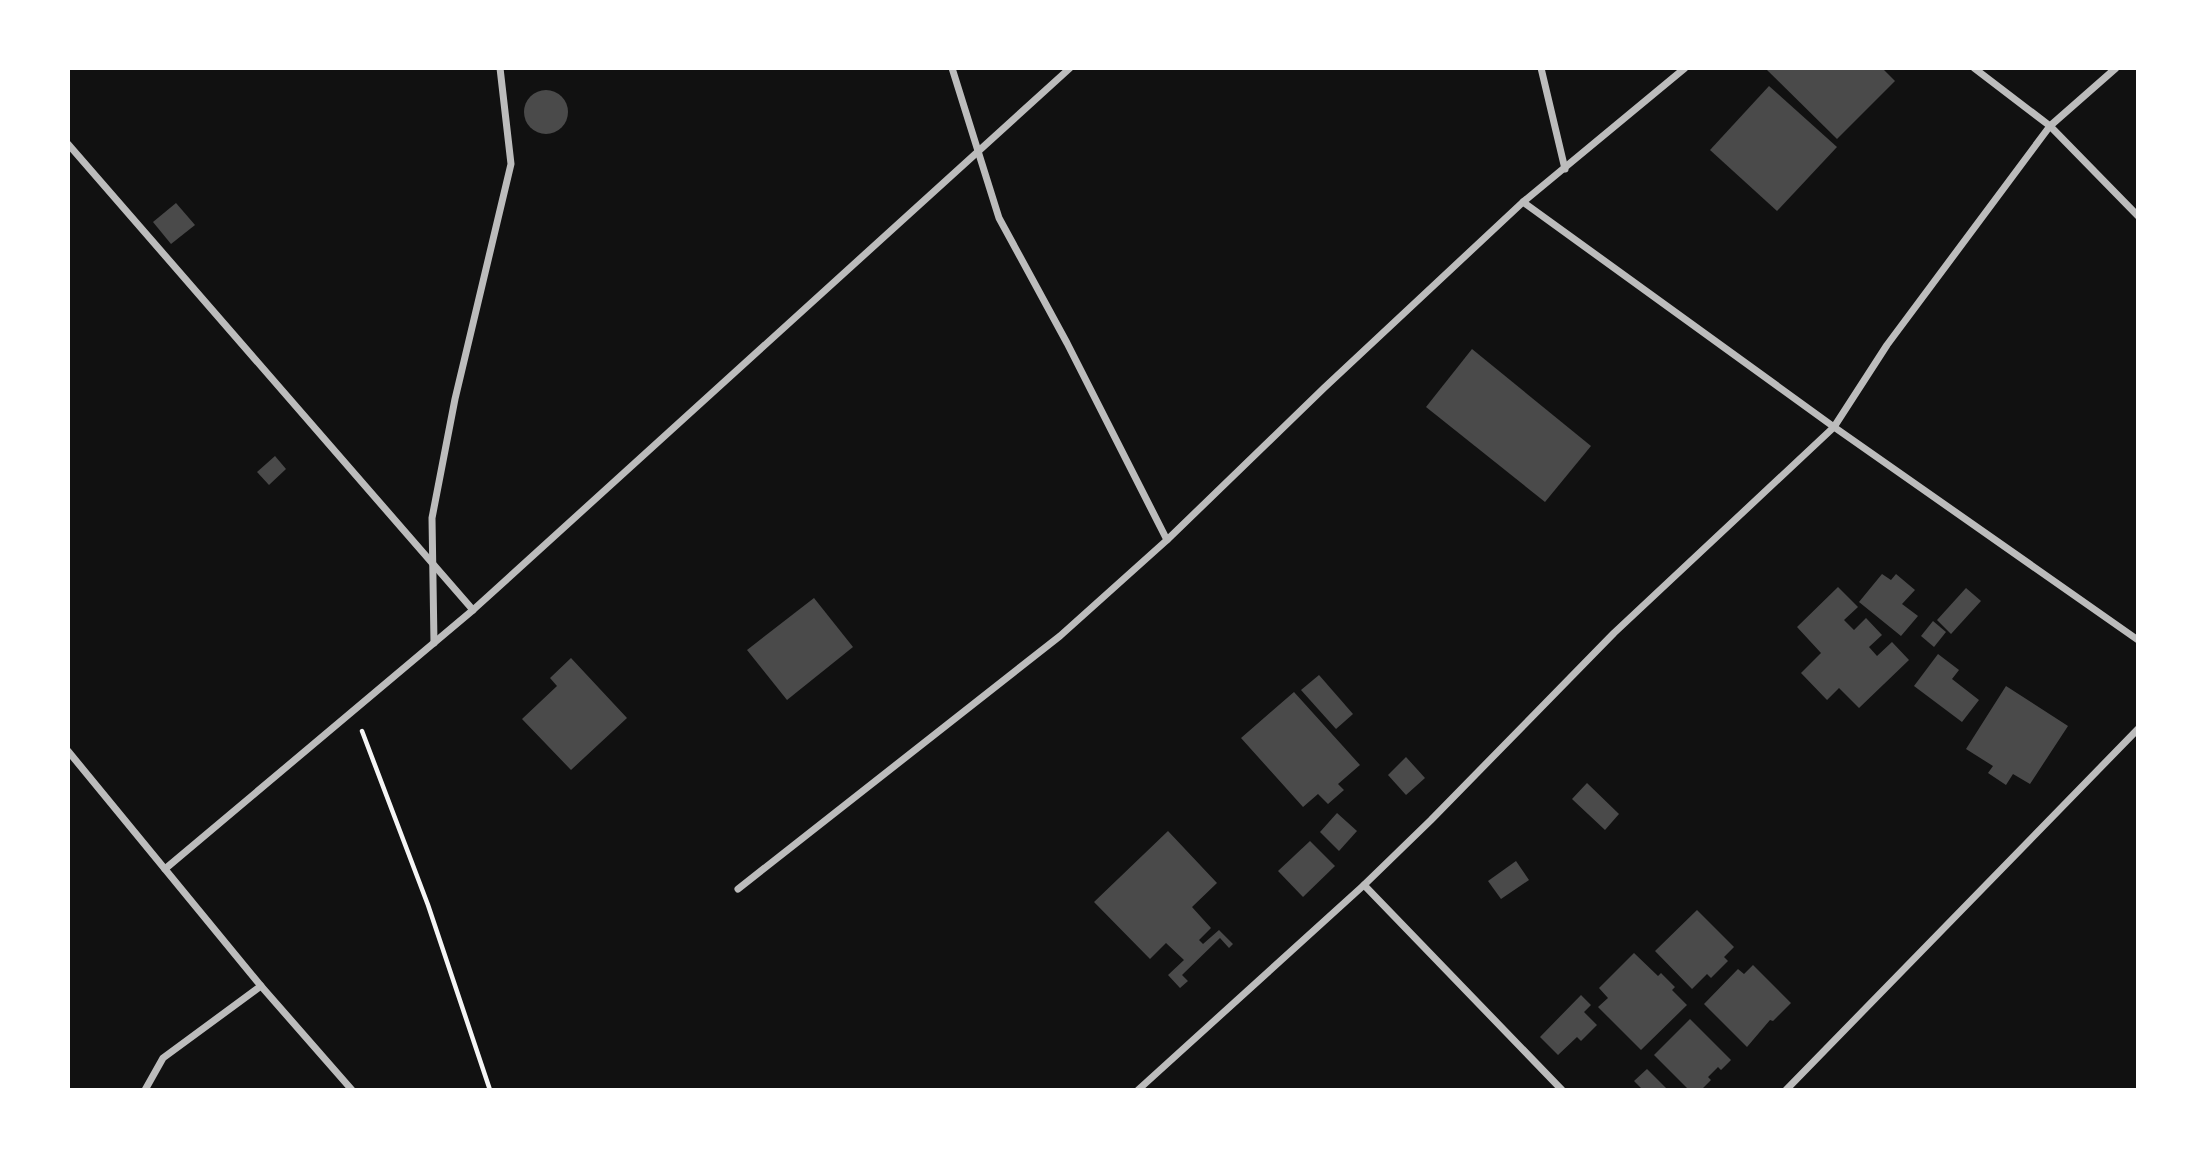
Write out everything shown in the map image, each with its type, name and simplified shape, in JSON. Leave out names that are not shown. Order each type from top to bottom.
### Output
[{"type":"street","points":[[434,643],[432,518],[455,398],[511,164],[500,68]]},
{"type":"street","points":[[952,68],[999,218],[1067,343],[1167,540]]},
{"type":"street","points":[[165,869],[473,610],[1070,68]]},
{"type":"street","points":[[1541,68],[1565,169]]},
{"type":"street","points":[[738,890],[1060,636],[1167,540],[1324,388],[1523,202],[1685,68]]},
{"type":"street","points":[[1974,68],[2050,126],[2138,216]]},
{"type":"street","points":[[1138,1090],[1364,886],[1614,633],[1835,427],[1887,345],[2050,126],[2116,68]]},
{"type":"street","points":[[68,144],[473,610]]},
{"type":"street","points":[[1523,202],[1835,427],[2138,640]]},
{"type":"street","points":[[1786,1090],[2138,729]]},
{"type":"street","points":[[68,751],[261,986],[352,1090]]},
{"type":"street","points":[[1364,886],[1562,1090]]},
{"type":"street","points":[[145,1090],[163,1059],[261,986]]},
{"type":"path","points":[[354,709],[428,905],[490,1090]]},
{"type":"building","points":[[1882,68],[1895,81],[1837,139],[1767,70]]},
{"type":"building","points":[[1769,86],[1837,147],[1777,211],[1710,150]]},
{"type":"building","points":[[546,90],[555,91],[562,96],[567,103],[567,121],[562,128],[555,133],[546,134],[537,133],[530,128],[525,121],[524,112],[525,103],[530,96],[537,91]]},
{"type":"building","points":[[176,203],[195,225],[171,244],[153,222]]},
{"type":"building","points":[[1472,349],[1591,446],[1545,502],[1426,407]]},
{"type":"building","points":[[275,456],[286,469],[269,485],[257,472]]},
{"type":"building","points":[[1882,574],[1891,580],[1896,574],[1915,590],[1902,604],[1918,616],[1901,636],[1859,602]]},
{"type":"building","points":[[1838,587],[1858,607],[1844,620],[1854,630],[1866,618],[1882,635],[1869,647],[1877,656],[1892,642],[1909,660],[1859,708],[1839,688],[1827,700],[1801,673],[1821,653],[1797,627]]},
{"type":"building","points":[[1966,588],[1981,601],[1951,634],[1937,620]]},
{"type":"building","points":[[814,598],[853,647],[787,700],[747,650]]},
{"type":"building","points":[[1933,621],[1946,632],[1934,647],[1921,636]]},
{"type":"building","points":[[1938,654],[1959,670],[1952,679],[1979,700],[1962,722],[1914,686]]},
{"type":"building","points":[[571,658],[627,718],[571,770],[522,719],[557,686],[550,678]]},
{"type":"building","points":[[1319,675],[1353,714],[1336,729],[1301,690]]},
{"type":"building","points":[[2006,686],[2068,726],[2030,784],[2013,774],[2006,785],[1988,773],[1993,766],[1966,749]]},
{"type":"building","points":[[1294,692],[1360,765],[1338,784],[1344,790],[1328,804],[1318,794],[1303,807],[1241,738]]},
{"type":"building","points":[[1406,757],[1425,778],[1406,795],[1388,775]]},
{"type":"building","points":[[1587,783],[1619,814],[1605,830],[1572,799]]},
{"type":"building","points":[[1337,813],[1357,831],[1339,851],[1320,832]]},
{"type":"building","points":[[1168,831],[1217,883],[1192,907],[1211,928],[1199,940],[1203,944],[1219,930],[1233,944],[1229,948],[1220,938],[1182,975],[1188,981],[1180,988],[1168,975],[1184,960],[1166,943],[1150,959],[1094,902]]},
{"type":"building","points":[[1310,841],[1335,866],[1303,897],[1278,871]]},
{"type":"building","points":[[1516,861],[1529,880],[1501,899],[1488,881]]},
{"type":"building","points":[[1697,910],[1734,947],[1724,957],[1728,961],[1711,978],[1707,974],[1692,989],[1655,951]]},
{"type":"building","points":[[1634,953],[1658,976],[1661,973],[1675,987],[1672,990],[1687,1005],[1641,1050],[1598,1007],[1608,998],[1599,988]]},
{"type":"building","points":[[1753,965],[1791,1003],[1773,1021],[1770,1020],[1747,1047],[1704,1004],[1738,969],[1744,974]]},
{"type":"building","points":[[1581,995],[1591,1005],[1584,1012],[1597,1025],[1581,1041],[1577,1037],[1558,1055],[1540,1037]]},
{"type":"building","points":[[1690,1019],[1731,1060],[1708,1077],[1711,1080],[1701,1090],[1689,1090],[1654,1055]]},
{"type":"building","points":[[1647,1069],[1668,1090],[1640,1090],[1634,1081]]}]
